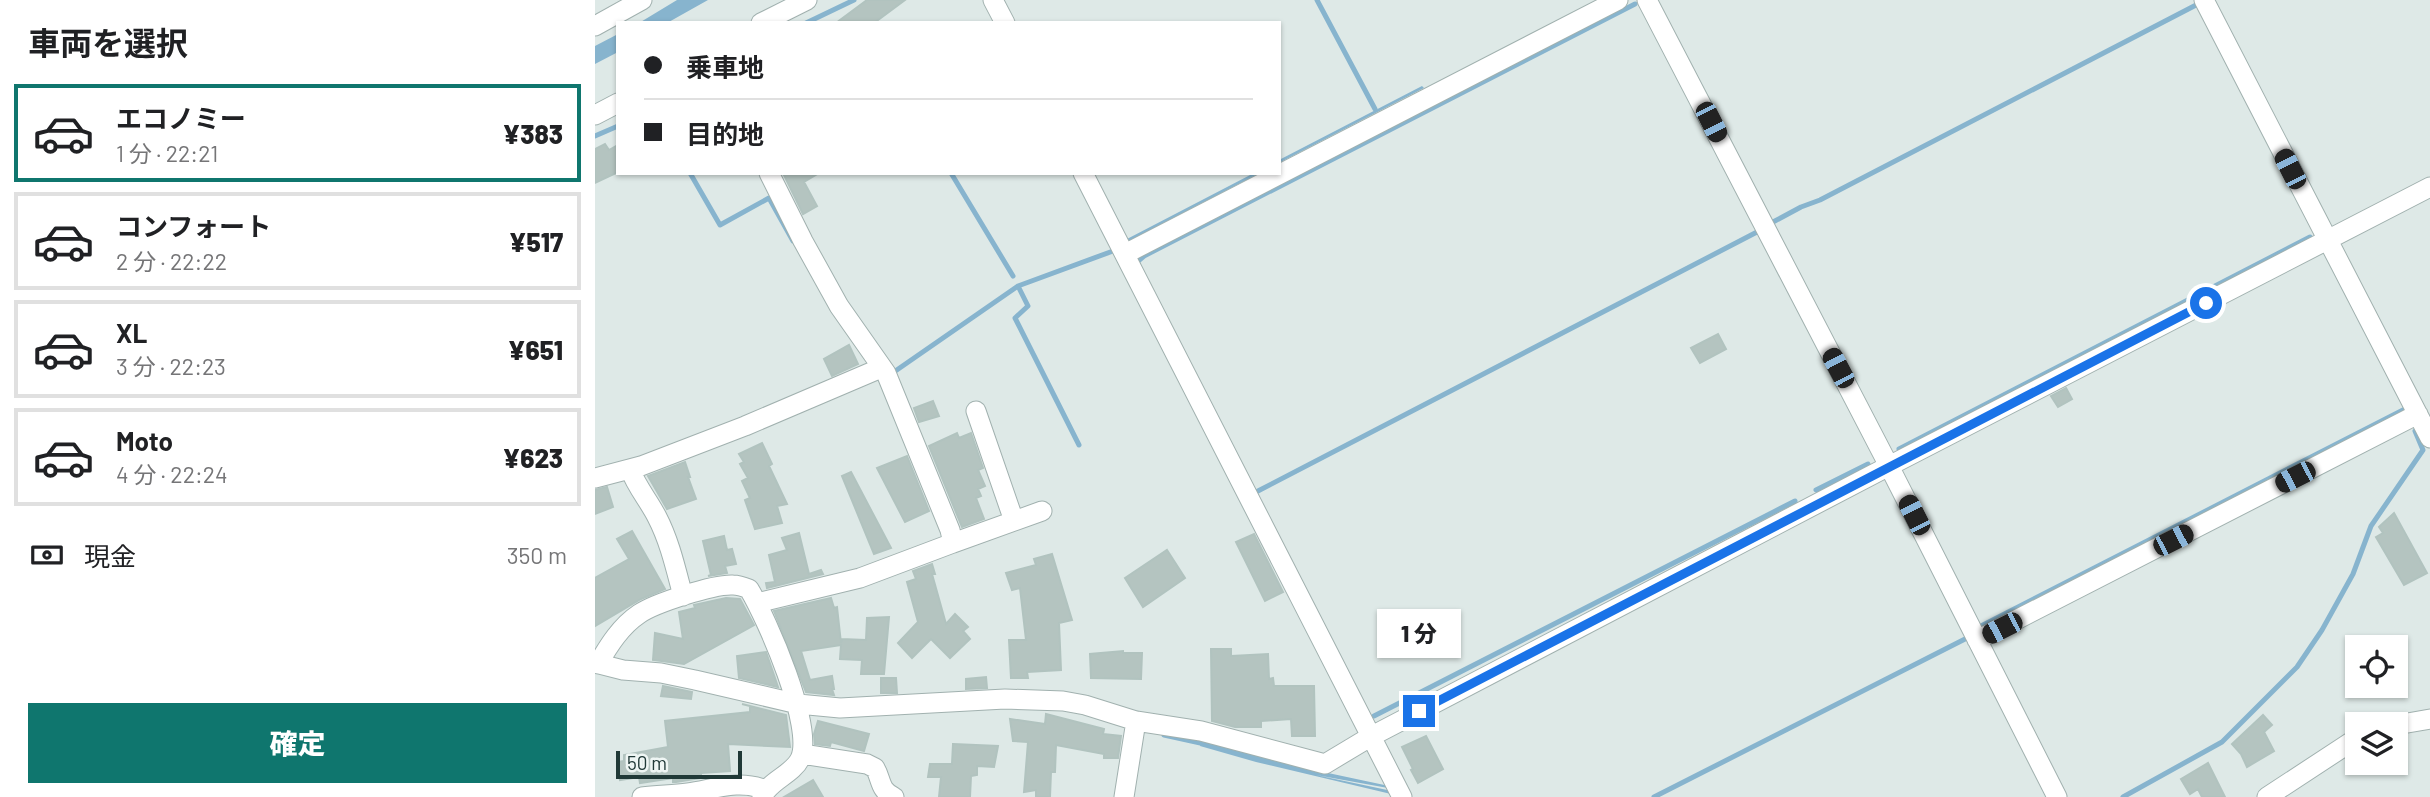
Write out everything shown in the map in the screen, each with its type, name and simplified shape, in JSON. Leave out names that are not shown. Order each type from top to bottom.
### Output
[{"type":"street","points":[[595,26],[642,0]]},
{"type":"street","points":[[765,21],[807,0]]},
{"type":"street","points":[[993,0],[1004,21]]},
{"type":"street","points":[[1281,174],[1618,0]]},
{"type":"street","points":[[1647,0],[2057,797]]},
{"type":"street","points":[[2204,0],[2430,438]]},
{"type":"street","points":[[595,115],[616,104]]},
{"type":"street","points":[[770,175],[839,306],[886,373],[953,543]]},
{"type":"street","points":[[1084,175],[1402,797]]},
{"type":"street","points":[[1125,254],[1278,175]]},
{"type":"street","points":[[642,797],[688,793],[734,784],[756,786],[764,793],[799,761],[804,748],[798,704],[757,603],[749,589],[735,584],[683,596],[639,614],[610,642],[597,664],[623,670],[661,673],[798,704],[840,708],[1044,699],[1085,705],[1136,721],[1201,731],[1325,764],[1370,737],[2430,187]]},
{"type":"street","points":[[597,472],[630,469],[745,426],[881,368]]},
{"type":"street","points":[[976,411],[1014,521]]},
{"type":"street","points":[[1977,640],[2418,414]]},
{"type":"street","points":[[630,469],[659,519],[683,596]]},
{"type":"street","points":[[757,603],[860,578],[1042,511]]},
{"type":"street","points":[[2408,723],[2430,719]]},
{"type":"street","points":[[1124,797],[1136,721]]},
{"type":"street","points":[[2267,797],[2345,746]]},
{"type":"street","points":[[801,754],[867,764],[875,768],[879,783],[894,797]]},
{"type":"water","points":[[677,0],[708,0],[671,21],[642,21]]},
{"type":"water","points":[[616,35],[616,53],[595,64],[595,46]]},
{"type":"water","points":[[1422,86],[1424,88],[1281,162],[1281,159]]},
{"type":"water","points":[[1250,175],[1256,175],[1129,241],[1127,239]]},
{"type":"water","points":[[1202,740],[1300,767],[1389,786],[1388,788],[1316,775],[1392,791],[1391,794],[1256,762],[1200,746]]},
{"type":"building","points":[[867,0],[905,0],[877,21],[839,21]]},
{"type":"building","points":[[605,144],[609,150],[616,146],[616,173],[595,183],[595,149]]},
{"type":"building","points":[[784,175],[816,175],[804,182],[817,206],[803,214]]},
{"type":"building","points":[[1718,334],[1726,349],[1700,363],[1691,348]]},
{"type":"building","points":[[849,345],[858,364],[832,376],[824,359]]},
{"type":"building","points":[[2066,388],[2072,399],[2058,407],[2051,396]]},
{"type":"building","points":[[933,401],[939,416],[919,422],[914,408]]},
{"type":"building","points":[[957,433],[959,438],[971,433],[983,468],[978,470],[985,486],[978,489],[981,496],[976,498],[984,519],[962,527],[929,446]]},
{"type":"building","points":[[762,443],[772,464],[769,466],[787,504],[777,506],[782,523],[755,529],[745,500],[750,498],[742,481],[748,478],[740,464],[744,462],[739,454]]},
{"type":"building","points":[[907,456],[929,511],[905,522],[877,468]]},
{"type":"building","points":[[685,462],[696,499],[667,509],[648,476]]},
{"type":"building","points":[[851,472],[891,548],[874,554],[842,476]]},
{"type":"building","points":[[607,487],[613,507],[595,514],[595,490]]},
{"type":"building","points":[[2394,513],[2427,573],[2404,585],[2376,537],[2383,533],[2379,527]]},
{"type":"building","points":[[632,531],[665,589],[641,599],[595,626],[595,578],[629,559],[617,539]]},
{"type":"building","points":[[799,533],[809,574],[821,570],[823,574],[767,588],[766,583],[775,582],[769,555],[787,550],[782,538]]},
{"type":"building","points":[[1254,534],[1283,592],[1265,601],[1236,542]]},
{"type":"building","points":[[724,536],[727,550],[732,549],[736,564],[725,566],[727,573],[708,576],[711,575],[703,541]]},
{"type":"building","points":[[1167,550],[1185,578],[1143,607],[1125,578]]},
{"type":"building","points":[[1052,554],[1072,620],[1059,623],[1061,670],[1027,672],[1028,678],[1011,678],[1009,640],[1026,640],[1020,588],[1012,590],[1006,573],[1036,565],[1034,559]]},
{"type":"building","points":[[932,564],[935,574],[932,574],[946,624],[955,614],[968,627],[963,631],[970,639],[950,658],[931,639],[912,658],[898,643],[918,622],[907,582],[916,579],[913,571]]},
{"type":"building","points":[[726,598],[740,599],[754,625],[684,664],[653,660],[655,633],[683,639],[679,612],[695,608],[694,605]]},
{"type":"building","points":[[831,598],[834,608],[837,607],[841,643],[842,639],[866,640],[867,618],[889,617],[884,674],[861,674],[862,660],[840,659],[841,645],[801,651],[810,680],[832,676],[834,695],[806,692],[774,611]]},
{"type":"building","points":[[1211,649],[1231,649],[1231,656],[1268,654],[1269,679],[1273,678],[1274,686],[1314,686],[1315,736],[1292,736],[1291,719],[1261,721],[1261,727],[1235,727],[1212,721]]},
{"type":"building","points":[[1123,651],[1142,653],[1141,679],[1091,678],[1090,654]]},
{"type":"building","points":[[766,652],[778,687],[739,678],[737,656]]},
{"type":"building","points":[[986,677],[987,688],[966,689],[966,679]]},
{"type":"building","points":[[881,678],[896,678],[897,693],[881,693]]},
{"type":"building","points":[[663,686],[692,692],[691,699],[661,696]]},
{"type":"building","points":[[750,706],[786,715],[790,747],[728,744],[730,771],[701,773],[701,778],[676,782],[673,782],[673,778],[640,783],[639,777],[620,780],[617,762],[624,761],[624,755],[668,747],[665,721],[750,712]]},
{"type":"building","points":[[1046,714],[1104,729],[1103,734],[1121,736],[1118,758],[1104,758],[1104,754],[1056,745],[1055,772],[1051,772],[1050,797],[1036,797],[1036,790],[1024,792],[1028,742],[1013,741],[1010,719],[1045,724]]},
{"type":"building","points":[[2263,715],[2272,725],[2264,732],[2274,751],[2247,767],[2232,744]]},
{"type":"building","points":[[818,721],[869,734],[864,751],[831,742],[830,746],[815,744],[814,734]]},
{"type":"building","points":[[1426,736],[1443,769],[1418,783],[1402,747]]},
{"type":"building","points":[[953,744],[998,746],[994,767],[977,766],[977,775],[971,776],[970,797],[939,797],[941,777],[928,777],[930,764],[952,764]]},
{"type":"building","points":[[2208,763],[2225,797],[2202,797],[2198,789],[2190,794],[2181,779]]},
{"type":"building","points":[[813,780],[823,797],[784,797]]},
{"type":"waterway","points":[[810,21],[854,0]]},
{"type":"waterway","points":[[1317,0],[1375,109]]},
{"type":"waterway","points":[[1138,264],[1144,256],[1635,4]]},
{"type":"waterway","points":[[1773,222],[2198,4]]},
{"type":"waterway","points":[[595,136],[616,127]]},
{"type":"waterway","points":[[691,175],[720,225],[769,198],[793,241]]},
{"type":"waterway","points":[[952,175],[1013,276]]},
{"type":"waterway","points":[[1256,492],[1757,232]]},
{"type":"waterway","points":[[1899,449],[2310,237]]},
{"type":"waterway","points":[[891,374],[1018,286],[1113,251]]},
{"type":"waterway","points":[[1018,286],[1028,306],[1015,318],[1079,445]]},
{"type":"waterway","points":[[1981,626],[2405,409]]},
{"type":"waterway","points":[[2123,797],[2222,742],[2297,667],[2322,630],[2353,574],[2371,526],[2423,450],[2415,431]]},
{"type":"waterway","points":[[1816,490],[1868,464]]},
{"type":"waterway","points":[[1374,716],[1795,501]]},
{"type":"waterway","points":[[1654,797],[1967,638]]},
{"type":"waterway","points":[[1164,735],[1205,744]]},
{"type":"route","points":[[1419,711],[2206,303]]}]
